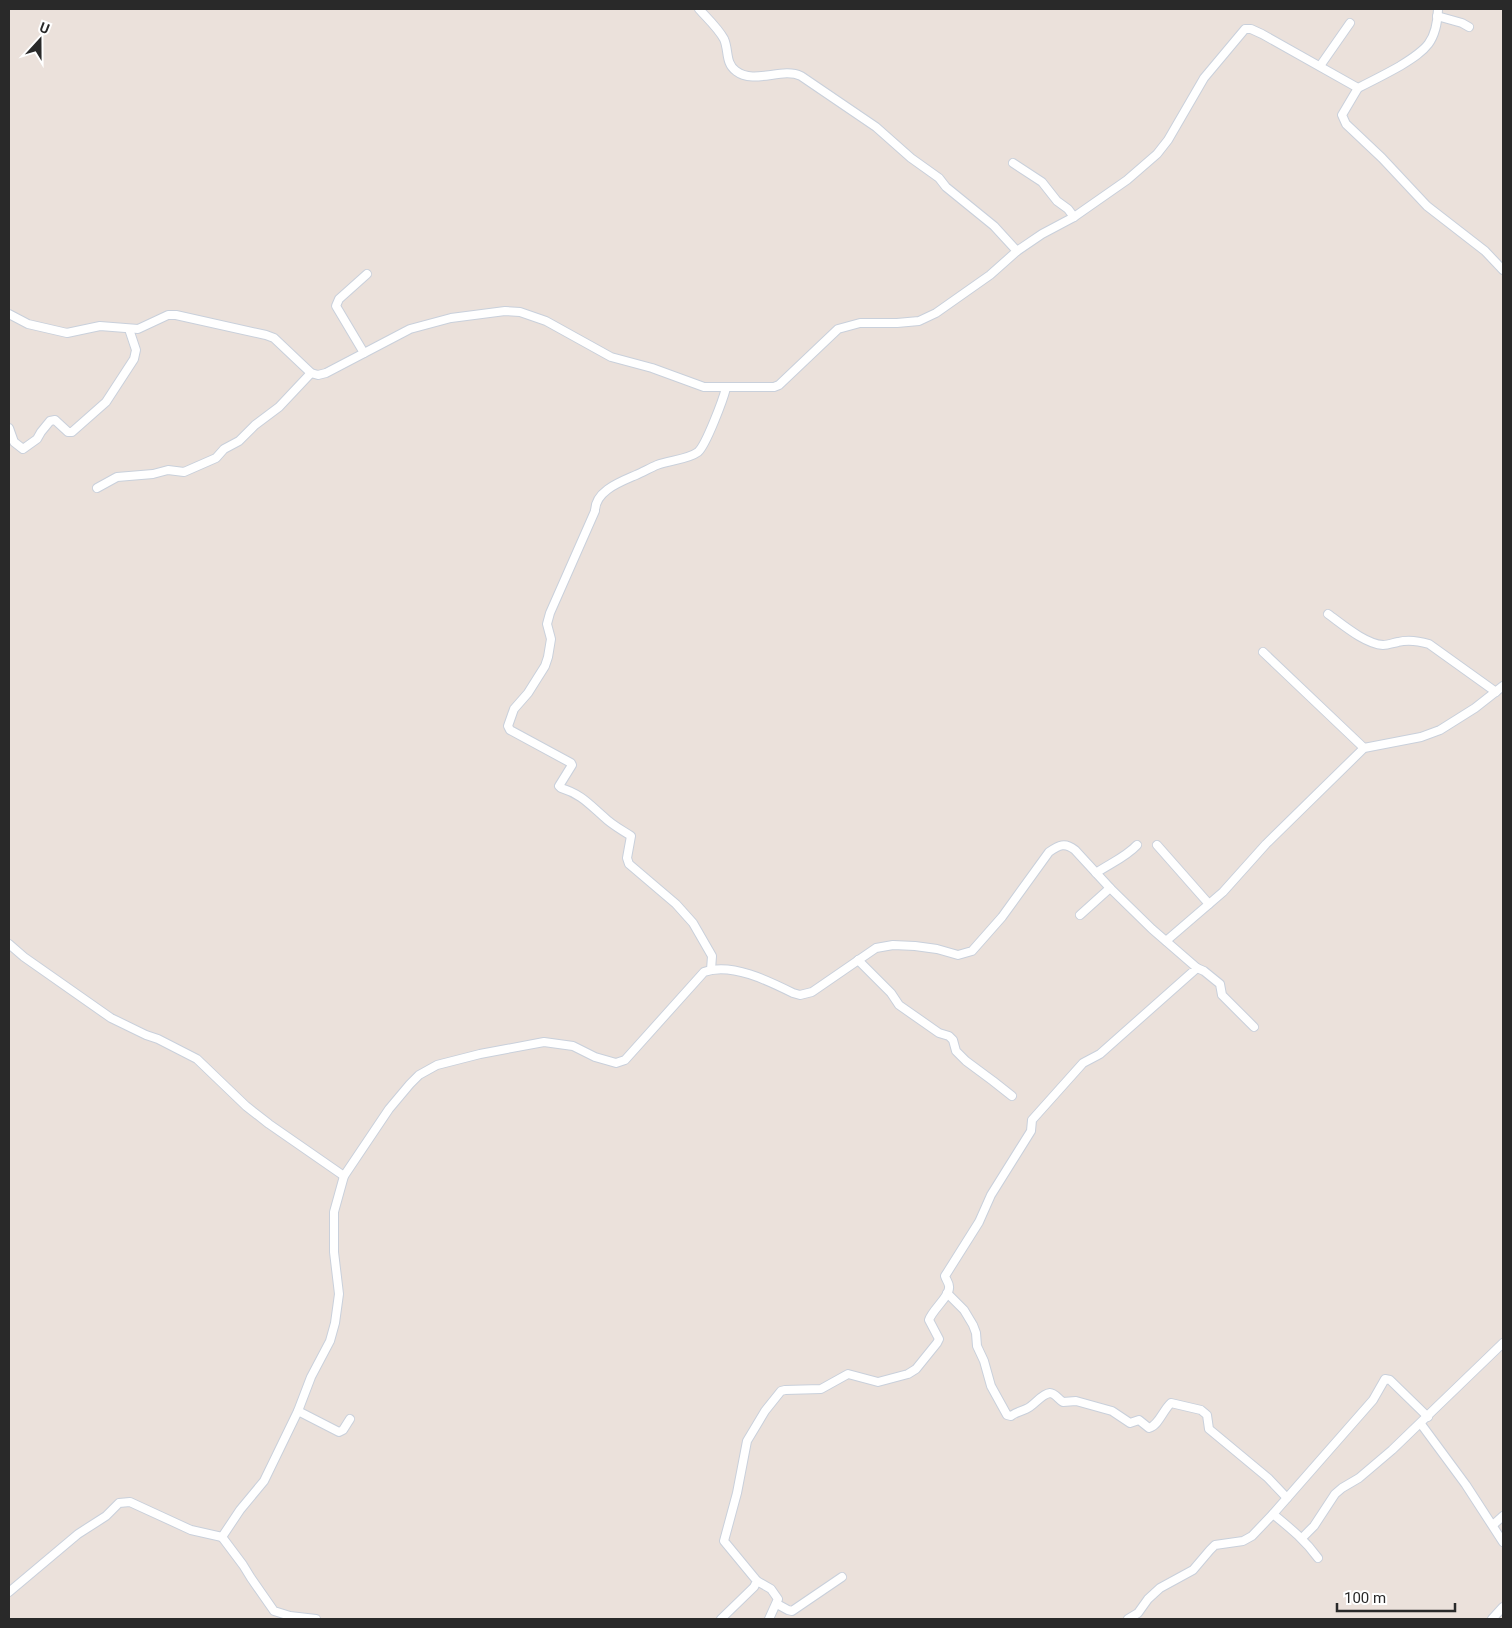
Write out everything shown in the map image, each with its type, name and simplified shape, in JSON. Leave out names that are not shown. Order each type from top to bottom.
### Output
[{"type":"street","points":[[699,9],[725,41],[730,66],[736,72],[752,76],[792,73],[801,76],[876,127],[911,158],[939,178],[962,201],[994,226],[1017,251]]},
{"type":"street","points":[[1469,27],[1438,12],[1436,28],[1424,50],[1415,58],[1358,88],[1342,115],[1346,124],[1382,158],[1427,206],[1485,251],[1503,270]]},
{"type":"street","points":[[1320,66],[1350,23]]},
{"type":"street","points":[[9,314],[28,324],[67,333],[100,326],[138,329],[172,314],[229,325],[274,338],[311,373],[318,375],[326,373],[410,329],[443,320],[504,311],[520,312],[546,321],[611,357],[652,368],[704,387],[774,387],[838,328],[860,323],[919,321],[936,313],[990,275],[1017,251],[1074,217],[1127,180],[1157,154],[1168,140],[1204,78],[1245,29],[1251,29],[1262,34],[1358,88]]},
{"type":"street","points":[[1014,163],[1042,182],[1057,201],[1068,209],[1074,217]]},
{"type":"street","points":[[364,353],[336,306],[339,299],[367,274]]},
{"type":"street","points":[[9,428],[14,442],[23,449],[37,439],[50,421],[57,421],[70,433],[78,427],[106,402],[134,359],[136,350],[129,329]]},
{"type":"street","points":[[97,488],[117,477],[153,474],[168,470],[184,472],[216,458],[224,449],[239,441],[255,424],[279,407],[311,373]]},
{"type":"street","points":[[711,970],[712,956],[693,923],[676,904],[629,864],[631,836],[603,816],[594,806],[568,790],[561,788],[560,786],[572,765],[571,763],[510,730],[508,726],[514,709],[528,693],[545,666],[551,647],[547,624],[550,613],[599,498],[622,480],[657,465],[697,452],[702,446],[713,422],[726,388]]},
{"type":"street","points":[[1328,614],[1376,644],[1409,640],[1429,644],[1496,692]]},
{"type":"street","points":[[1263,652],[1364,748]]},
{"type":"street","points":[[1166,940],[1223,892],[1266,844],[1364,748],[1421,737],[1440,730],[1458,720],[1503,686]]},
{"type":"street","points":[[222,1538],[240,1510],[264,1481],[298,1411],[311,1377],[330,1341],[335,1323],[339,1294],[334,1252],[334,1212],[344,1176],[389,1109],[419,1075],[436,1065],[480,1054],[544,1042],[573,1046],[595,1057],[616,1064],[625,1060],[704,972],[718,969],[751,975],[793,993],[800,994],[812,992],[876,948],[893,945],[927,947],[958,955],[972,951],[1002,916],[1038,865],[1049,852],[1059,845],[1069,846],[1076,850],[1110,888],[1197,968],[1204,971],[1220,984],[1222,995],[1254,1027]]},
{"type":"street","points":[[1096,873],[1130,852],[1137,845]]},
{"type":"street","points":[[1157,846],[1209,904]]},
{"type":"street","points":[[1080,915],[1110,888]]},
{"type":"street","points":[[9,944],[24,958],[111,1018],[158,1038],[197,1059],[246,1106],[344,1176]]},
{"type":"street","points":[[858,960],[899,1005],[939,1033],[949,1036],[953,1040],[956,1051],[966,1061],[1012,1096]]},
{"type":"street","points":[[769,1619],[778,1599],[775,1594],[757,1580],[724,1542],[737,1493],[747,1441],[764,1411],[781,1391],[821,1389],[848,1374],[878,1382],[913,1371],[939,1339],[930,1318],[950,1287],[946,1280],[947,1273],[970,1238],[991,1194],[1031,1131],[1031,1122],[1083,1063],[1100,1054],[1197,968]]},
{"type":"street","points":[[947,1293],[964,1310],[973,1325],[977,1346],[984,1361],[991,1386],[1007,1415],[1011,1416],[1019,1410],[1026,1409],[1051,1393],[1063,1402],[1076,1401],[1112,1411],[1130,1423],[1139,1420],[1149,1428],[1154,1426],[1165,1408],[1171,1403],[1201,1410],[1207,1414],[1209,1430],[1268,1478],[1287,1498]]},
{"type":"street","points":[[1302,1538],[1314,1526],[1335,1494],[1364,1475],[1421,1424],[1503,1343]]},
{"type":"street","points":[[1128,1619],[1138,1613],[1148,1599],[1160,1588],[1193,1570],[1215,1545],[1244,1541],[1252,1536],[1373,1400],[1386,1379],[1390,1380],[1428,1417]]},
{"type":"street","points":[[298,1411],[339,1432],[343,1430],[350,1419]]},
{"type":"street","points":[[1421,1424],[1466,1484],[1471,1496],[1503,1542]]},
{"type":"street","points":[[9,1592],[78,1534],[106,1516],[119,1503],[130,1502],[191,1530],[222,1538],[244,1565],[274,1611],[290,1616],[316,1619]]},
{"type":"street","points":[[1273,1514],[1302,1538],[1318,1558]]},
{"type":"street","points":[[1493,1525],[1503,1516]]},
{"type":"street","points":[[777,1604],[792,1611],[842,1577]]},
{"type":"street","points":[[722,1619],[754,1587],[757,1580]]},
{"type":"street","points":[[1492,1619],[1503,1607]]}]
